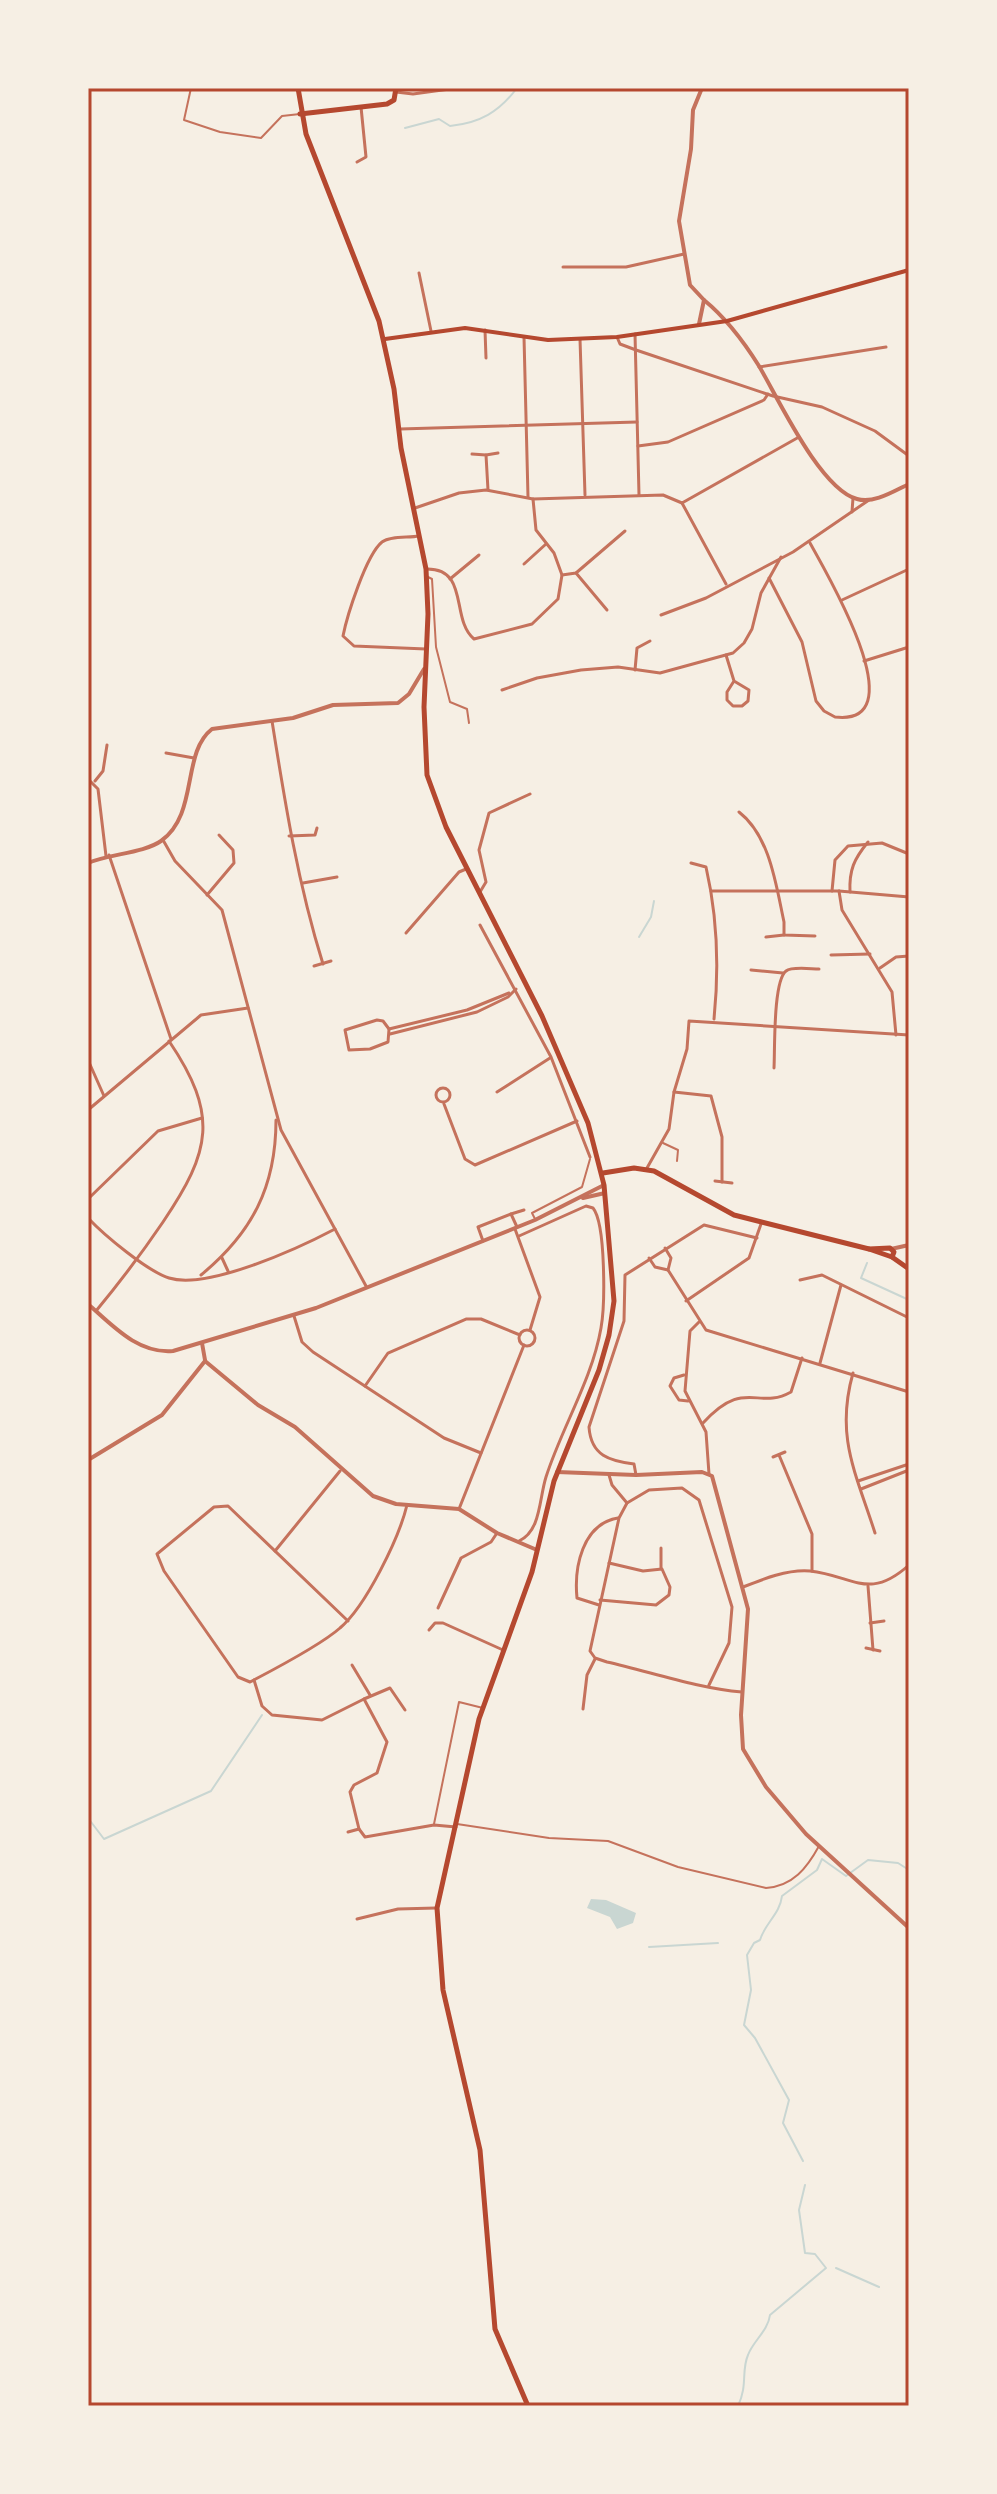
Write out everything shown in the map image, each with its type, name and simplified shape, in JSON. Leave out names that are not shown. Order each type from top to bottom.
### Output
[{"type":"main road","points":[[298,88],[302,123],[385,339],[426,572],[424,669],[427,775],[446,827],[542,1016],[588,1123],[603,1173],[605,1193],[614,1301],[609,1335],[599,1370],[557,1472],[537,1550],[483,1708],[437,1908],[443,1990],[480,2150],[495,2329],[528,2406]]},
{"type":"main road","points":[[300,114],[391,103],[396,90]]},
{"type":"main road","points":[[302,123],[311,113]]},
{"type":"main road","points":[[385,339],[431,331],[485,329],[524,337],[617,337],[727,321],[909,270]]},
{"type":"main road","points":[[603,1173],[627,1168],[646,1169],[718,1208],[761,1223],[889,1253],[909,1269]]},
{"type":"street","points":[[396,90],[413,94],[457,88]]},
{"type":"street","points":[[702,88],[693,110],[692,147],[679,205],[690,285],[727,321],[759,367],[771,395],[828,475],[853,498],[869,500]]},
{"type":"street","points":[[357,162],[366,157],[361,107]]},
{"type":"street","points":[[563,267],[626,267],[684,254]]},
{"type":"street","points":[[419,273],[431,331]]},
{"type":"street","points":[[699,324],[704,300]]},
{"type":"street","points":[[485,329],[486,358]]},
{"type":"street","points":[[635,334],[639,495]]},
{"type":"street","points":[[426,572],[442,570],[450,579],[468,633],[478,639],[541,618],[555,604],[562,575],[534,526],[524,337]]},
{"type":"street","points":[[617,337],[620,344],[636,350],[855,420],[909,456]]},
{"type":"street","points":[[580,339],[585,496]]},
{"type":"street","points":[[759,367],[886,347]]},
{"type":"street","points":[[638,446],[668,442],[771,395]]},
{"type":"street","points":[[400,429],[637,422]]},
{"type":"street","points":[[682,503],[799,437]]},
{"type":"street","points":[[472,454],[498,453]]},
{"type":"street","points":[[486,455],[488,490]]},
{"type":"street","points":[[661,615],[706,598],[726,584],[810,543],[869,500],[909,484]]},
{"type":"street","points":[[415,508],[459,493],[488,490],[531,498],[663,495],[682,503],[726,584]]},
{"type":"street","points":[[852,512],[853,498]]},
{"type":"street","points":[[562,575],[576,573],[625,531]]},
{"type":"street","points":[[421,536],[389,539],[380,544],[363,576],[343,636],[354,646],[426,649]]},
{"type":"street","points":[[769,578],[796,626],[816,701],[824,711],[841,718],[855,715],[869,695],[864,661],[842,600],[810,543]]},
{"type":"street","points":[[524,564],[546,544]]},
{"type":"street","points":[[450,579],[479,555]]},
{"type":"street","points":[[502,690],[556,673],[618,667],[658,673],[726,655],[740,648],[749,635],[769,578],[781,557]]},
{"type":"street","points":[[842,600],[909,569]]},
{"type":"street","points":[[576,573],[607,610]]},
{"type":"street","points":[[635,670],[637,648],[650,641]]},
{"type":"street","points":[[864,661],[909,647]]},
{"type":"street","points":[[726,655],[734,681],[749,690],[748,701],[742,706],[733,706],[727,700],[727,692],[734,681]]},
{"type":"street","points":[[88,863],[107,855],[146,848],[163,840],[184,808],[202,739],[212,729],[296,718],[333,705],[398,703],[409,694],[424,669]]},
{"type":"street","points":[[272,721],[289,812],[289,836],[323,964]]},
{"type":"street","points":[[96,1311],[138,1258],[194,1172],[202,1147],[203,1118],[194,1083],[170,1040],[107,855],[94,782],[103,771],[107,745]]},
{"type":"street","points":[[166,753],[196,758]]},
{"type":"street","points":[[88,779],[94,782]]},
{"type":"street","points":[[480,892],[486,882],[479,850],[490,810],[530,794]]},
{"type":"street","points":[[739,812],[754,823],[765,847],[784,935]]},
{"type":"street","points":[[289,836],[316,836],[317,828]]},
{"type":"street","points":[[207,895],[234,863],[233,850],[219,835]]},
{"type":"street","points":[[163,840],[175,861],[222,910],[276,1116],[288,1145],[366,1286]]},
{"type":"street","points":[[832,891],[835,860],[848,846],[868,842],[909,854]]},
{"type":"street","points":[[850,892],[849,873],[868,842]]},
{"type":"street","points":[[691,863],[706,867],[711,891],[717,976],[714,1021]]},
{"type":"street","points":[[406,933],[459,872],[467,869]]},
{"type":"street","points":[[303,883],[337,877]]},
{"type":"street","points":[[711,891],[839,891],[909,897]]},
{"type":"street","points":[[839,891],[842,910],[892,992],[896,1035]]},
{"type":"street","points":[[480,925],[551,1057],[590,1157]]},
{"type":"street","points":[[766,937],[815,936]]},
{"type":"street","points":[[831,955],[870,954]]},
{"type":"street","points":[[880,968],[896,957],[909,956]]},
{"type":"street","points":[[314,966],[331,961]]},
{"type":"street","points":[[774,1068],[775,1025],[784,973],[789,969],[819,969]]},
{"type":"street","points":[[751,970],[784,973]]},
{"type":"street","points":[[390,1031],[467,1010],[516,989]]},
{"type":"street","points":[[88,1110],[201,1015],[248,1008]]},
{"type":"street","points":[[377,1020],[383,1021],[390,1031],[385,1044],[358,1051],[349,1050],[344,1037],[347,1028],[377,1020]]},
{"type":"street","points":[[646,1169],[669,1129],[674,1092],[685,1060],[689,1021],[909,1035]]},
{"type":"street","points":[[497,1092],[551,1057]]},
{"type":"street","points":[[88,1060],[104,1096]]},
{"type":"street","points":[[674,1092],[711,1096],[722,1137],[722,1182]]},
{"type":"street","points":[[444,1104],[465,1159],[475,1165],[577,1121]]},
{"type":"street","points":[[198,1278],[222,1258],[242,1235],[264,1199],[275,1150],[276,1116]]},
{"type":"street","points":[[88,1199],[158,1131],[203,1118]]},
{"type":"street","points":[[275,1150],[288,1145]]},
{"type":"street","points":[[715,1181],[732,1183]]},
{"type":"street","points":[[88,1304],[145,1348],[167,1352],[294,1316],[535,1220],[604,1185]]},
{"type":"street","points":[[583,1198],[605,1193]]},
{"type":"street","points":[[575,1202],[578,1210]]},
{"type":"street","points":[[517,1543],[533,1530],[546,1479],[591,1365],[601,1328],[603,1298],[599,1228],[593,1208],[578,1210],[519,1236]]},
{"type":"street","points":[[483,1241],[478,1227],[524,1210]]},
{"type":"street","points":[[511,1214],[540,1297],[530,1330],[535,1341],[524,1345]]},
{"type":"street","points":[[88,1218],[169,1278],[198,1278],[228,1271],[335,1229]]},
{"type":"street","points":[[686,1301],[749,1258],[761,1223]]},
{"type":"street","points":[[636,1475],[634,1464],[613,1462],[602,1456],[590,1439],[589,1427],[625,1316],[625,1275],[708,1224],[757,1238]]},
{"type":"street","points":[[599,1228],[608,1227]]},
{"type":"street","points":[[889,1253],[908,1245]]},
{"type":"street","points":[[665,1248],[671,1258],[668,1270],[699,1322],[711,1332],[909,1392]]},
{"type":"street","points":[[222,1258],[228,1271]]},
{"type":"street","points":[[649,1258],[655,1267],[668,1270]]},
{"type":"street","points":[[800,1280],[822,1275],[909,1318]]},
{"type":"street","points":[[820,1363],[841,1285]]},
{"type":"street","points":[[294,1316],[305,1346],[444,1438],[481,1453]]},
{"type":"street","points":[[365,1386],[392,1350],[466,1319],[481,1319],[520,1335],[524,1345],[459,1509]]},
{"type":"street","points":[[699,1322],[690,1331],[686,1375],[688,1401],[703,1423],[711,1461],[709,1474],[748,1609],[740,1732],[751,1767],[783,1809],[819,1846],[909,1928]]},
{"type":"street","points":[[520,1335],[530,1330]]},
{"type":"street","points":[[202,1343],[205,1361],[250,1399],[295,1427],[340,1471],[380,1500],[459,1509],[497,1533],[537,1550]]},
{"type":"street","points":[[703,1423],[718,1406],[733,1398],[791,1392],[802,1358]]},
{"type":"street","points":[[88,1460],[162,1415],[205,1361]]},
{"type":"street","points":[[853,1373],[844,1432],[875,1533]]},
{"type":"street","points":[[686,1375],[674,1378],[670,1386],[679,1400],[688,1401]]},
{"type":"street","points":[[773,1457],[785,1452]]},
{"type":"street","points":[[779,1455],[812,1534],[812,1571]]},
{"type":"street","points":[[858,1481],[909,1464]]},
{"type":"street","points":[[861,1489],[909,1470]]},
{"type":"street","points":[[275,1551],[340,1471]]},
{"type":"street","points":[[557,1472],[709,1474]]},
{"type":"street","points":[[609,1475],[612,1485],[627,1503]]},
{"type":"street","points":[[546,1479],[554,1481]]},
{"type":"street","points":[[583,1709],[587,1675],[595,1658],[590,1647],[619,1518],[627,1503],[641,1493],[656,1489],[687,1490],[699,1500],[732,1607],[729,1643],[709,1685]]},
{"type":"street","points":[[348,1621],[225,1505],[214,1507],[171,1540],[159,1551],[156,1559],[238,1677],[245,1682],[254,1680],[348,1621],[394,1541],[407,1505]]},
{"type":"street","points":[[619,1518],[609,1520],[594,1532],[577,1565],[577,1598],[660,1604],[670,1590],[662,1569],[661,1548]]},
{"type":"street","points":[[438,1608],[461,1558],[491,1542],[497,1533]]},
{"type":"street","points":[[609,1563],[643,1571],[662,1569]]},
{"type":"street","points":[[743,1587],[795,1571],[812,1571],[868,1586],[887,1582],[909,1565]]},
{"type":"street","points":[[868,1586],[873,1650]]},
{"type":"street","points":[[870,1623],[884,1621]]},
{"type":"street","points":[[429,1630],[435,1623],[443,1623],[503,1650]]},
{"type":"street","points":[[866,1648],[880,1651]]},
{"type":"street","points":[[595,1658],[742,1692]]},
{"type":"street","points":[[352,1665],[370,1695]]},
{"type":"street","points":[[254,1680],[262,1706],[272,1715],[322,1720],[387,1687],[405,1710]]},
{"type":"street","points":[[364,1699],[387,1742],[377,1773],[354,1785],[350,1792],[359,1829],[371,1838],[434,1825],[456,1825]]},
{"type":"street","points":[[348,1832],[359,1829]]},
{"type":"street","points":[[357,1919],[398,1909],[437,1908]]},
{"type":"lane","points":[[191,88],[184,120],[220,132],[261,138],[282,116],[300,114]]},
{"type":"lane","points":[[426,572],[432,579],[436,647],[450,702],[467,709],[469,723]]},
{"type":"lane","points":[[533,1022],[542,1016]]},
{"type":"lane","points":[[662,1142],[678,1150],[677,1161]]},
{"type":"lane","points":[[535,1220],[532,1213],[582,1187],[589,1175],[590,1157]]},
{"type":"lane","points":[[434,1825],[459,1702],[483,1708]]},
{"type":"lane","points":[[456,1825],[549,1838],[608,1841],[678,1867],[766,1888],[775,1887],[805,1871],[819,1846]]},
{"type":"shaded area","points":[[591,1899],[606,1900],[636,1913],[633,1923],[617,1929],[610,1917],[587,1908]]},
{"type":"waterway","points":[[405,128],[439,119],[450,126],[480,119],[496,110],[517,88]]},
{"type":"waterway","points":[[639,937],[651,917],[654,901]]},
{"type":"waterway","points":[[867,1263],[861,1278],[909,1300]]},
{"type":"waterway","points":[[88,1818],[104,1839],[211,1791],[262,1715]]},
{"type":"waterway","points":[[803,2161],[783,2123],[789,2100],[755,2038],[744,2025],[751,1990],[747,1955],[754,1943],[760,1940],[782,1896],[817,1870],[822,1859],[846,1876],[868,1860],[898,1863],[909,1870]]},
{"type":"waterway","points":[[649,1947],[718,1943]]},
{"type":"waterway","points":[[738,2406],[748,2355],[770,2315],[826,2268],[815,2254],[805,2253],[799,2210],[805,2185]]},
{"type":"waterway","points":[[836,2268],[879,2287]]}]
